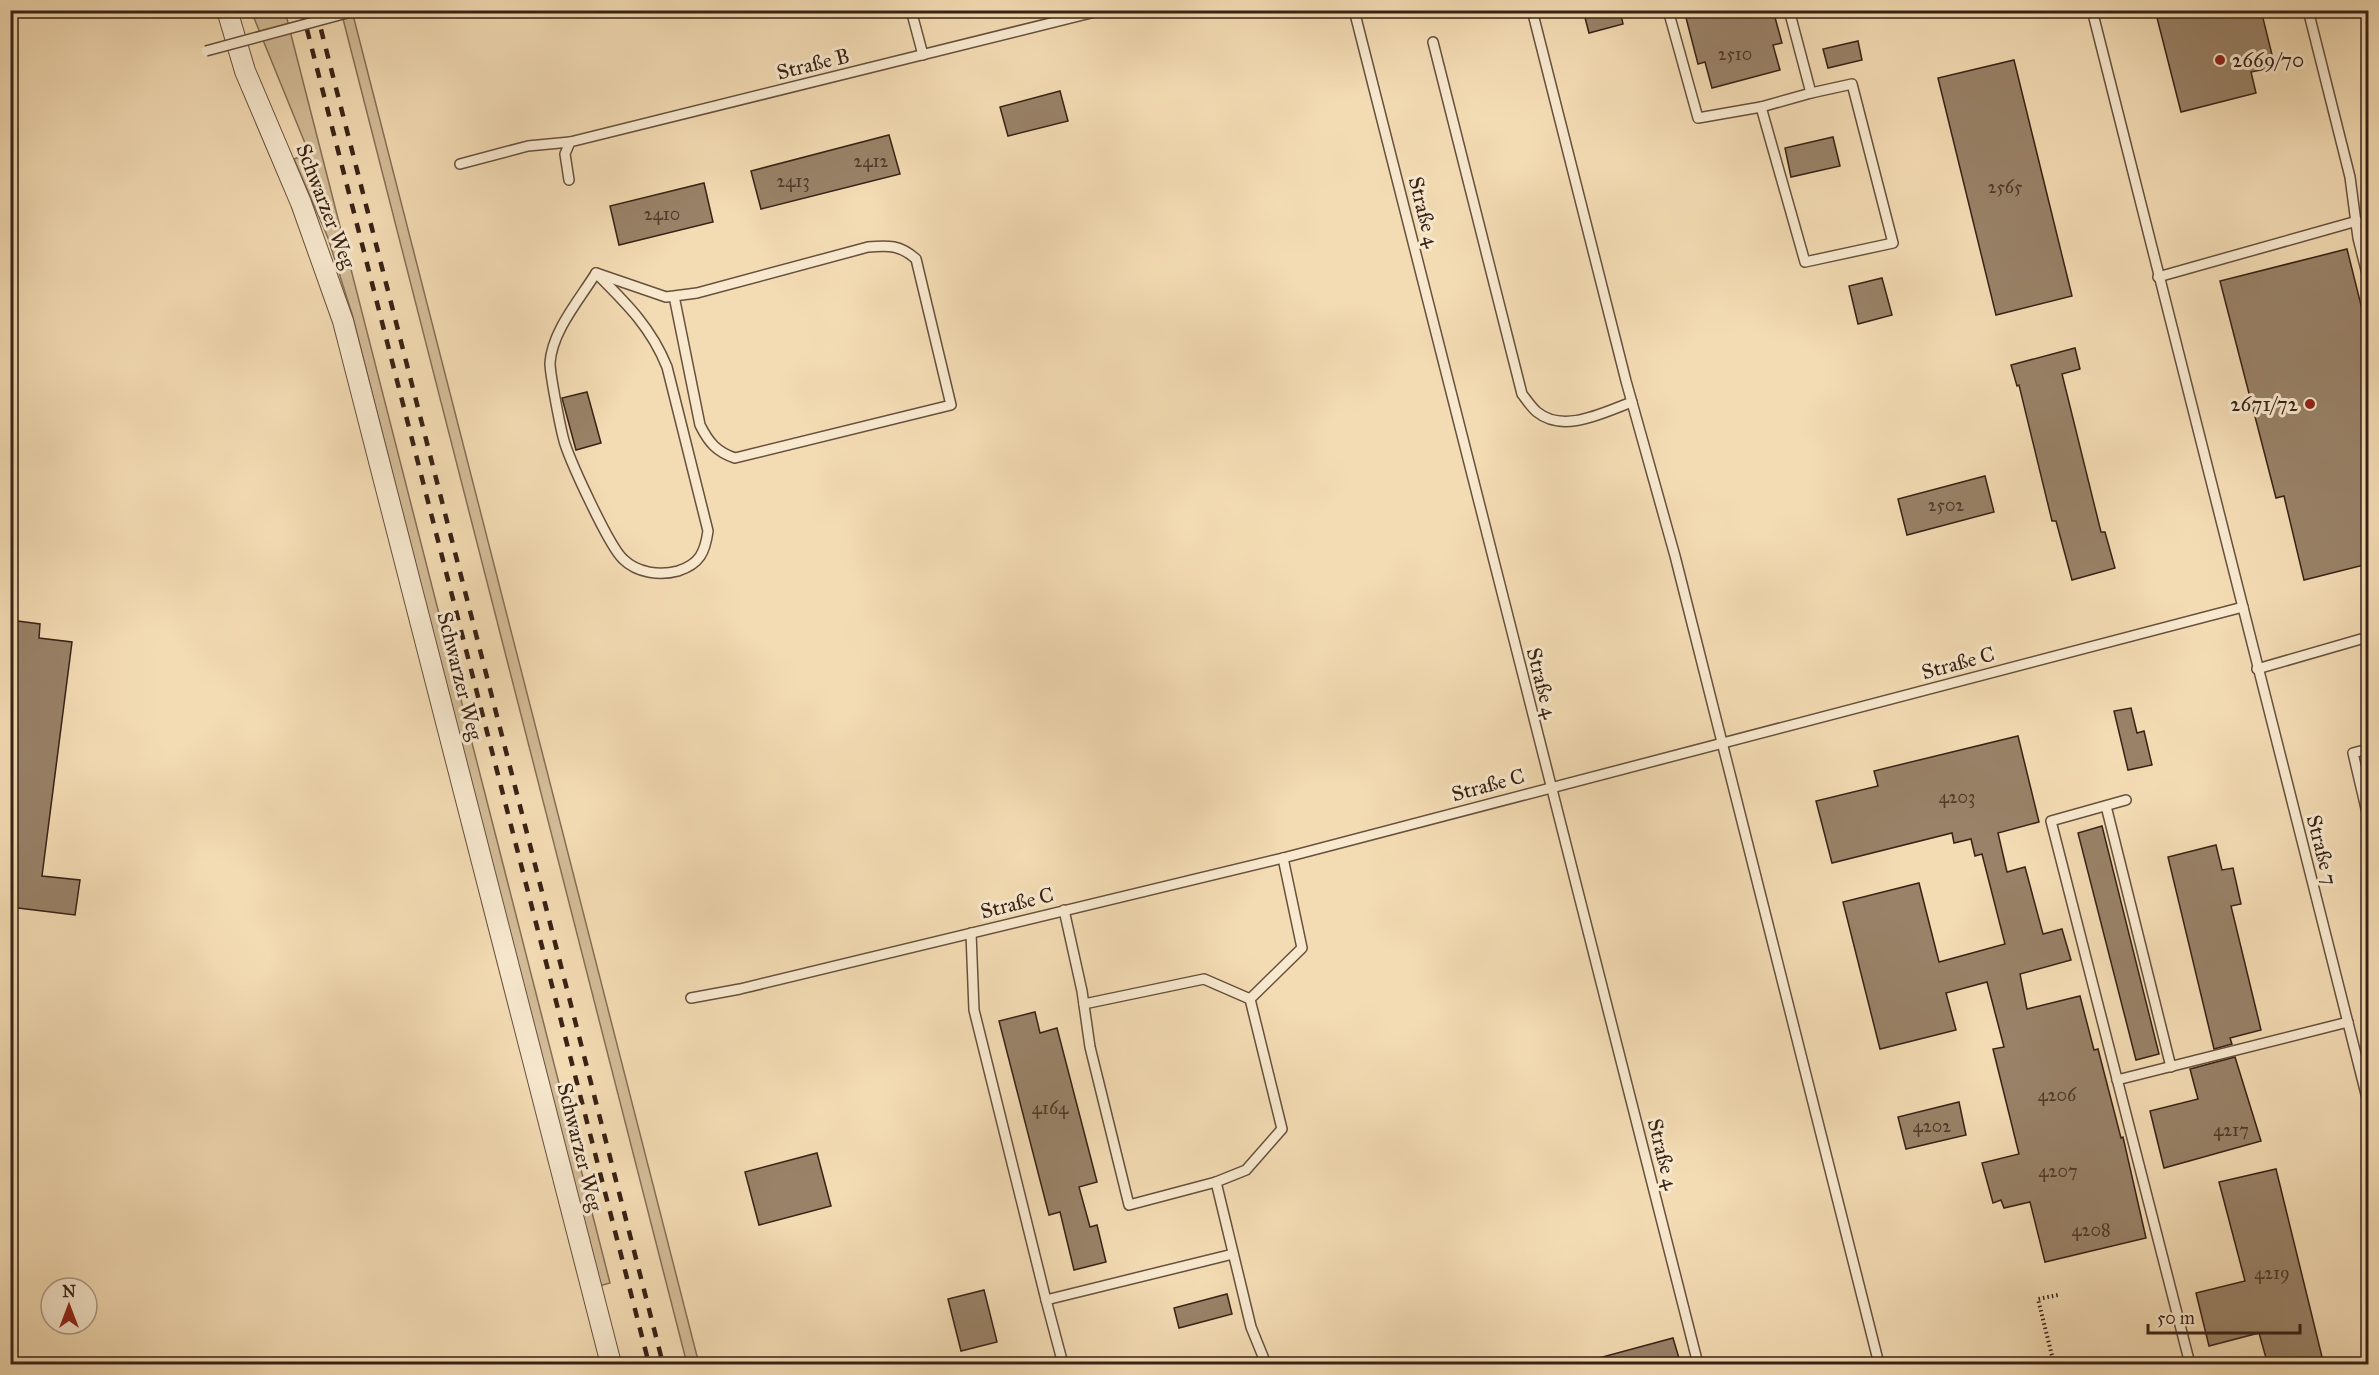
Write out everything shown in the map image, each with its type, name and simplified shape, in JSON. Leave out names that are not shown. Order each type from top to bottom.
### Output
[{"type":"street","name":"Schwarzer Weg","points":[[226,10],[245,71],[302,203],[344,321],[611,1365]]},
{"type":"lane","points":[[206,51],[358,10]]},
{"type":"lane","points":[[911,10],[923,55]]},
{"type":"lane","name":"Straße B","points":[[460,164],[528,146],[570,142],[1103,10]]},
{"type":"lane","name":"Straße 4","points":[[1354,10],[1698,1365]]},
{"type":"lane","points":[[1532,10],[1632,402],[1675,556],[1879,1365]]},
{"type":"lane","points":[[1668,10],[1698,118],[1761,106],[1852,84],[1893,243],[1805,262],[1761,106]]},
{"type":"lane","points":[[1789,10],[1811,93]]},
{"type":"lane","name":"Straße 7","points":[[2092,10],[2368,1102]]},
{"type":"lane","points":[[2308,10],[2350,177],[2358,238],[2368,278]]},
{"type":"lane","points":[[1433,42],[1521,394],[1537,413],[1554,421],[1579,421],[1632,402]]},
{"type":"lane","points":[[569,180],[565,154],[570,142]]},
{"type":"lane","points":[[2158,277],[2357,221]]},
{"type":"lane","points":[[596,273],[666,297],[697,293],[868,247],[892,245],[904,249],[915,259],[951,405],[735,458],[720,453],[708,440],[700,425],[674,296]]},
{"type":"lane","points":[[596,273],[633,310],[657,341],[667,367],[708,531],[705,551],[693,566],[676,572],[658,574],[646,572],[623,560],[611,543],[565,444],[550,363],[558,336],[596,273]]},
{"type":"lane","name":"Straße C","points":[[691,998],[740,989],[1283,858],[2243,607]]},
{"type":"lane","points":[[2257,669],[2368,637]]},
{"type":"lane","points":[[2368,749],[2353,753],[2368,817]]},
{"type":"lane","points":[[2126,800],[2051,821],[2190,1365]]},
{"type":"lane","points":[[2106,806],[2171,1067]]},
{"type":"lane","points":[[1250,999],[1302,948],[1283,858]]},
{"type":"lane","points":[[1064,910],[1084,1004],[1089,1047],[1129,1205],[1216,1182],[1246,1170],[1282,1129],[1250,999]]},
{"type":"lane","points":[[971,933],[974,1010],[1063,1365]]},
{"type":"lane","points":[[1084,1004],[1204,979],[1250,999]]},
{"type":"lane","points":[[2117,1080],[2348,1022]]},
{"type":"lane","points":[[1216,1182],[1251,1327],[1266,1365]]},
{"type":"lane","points":[[1046,1300],[1233,1254]]},
{"type":"path","points":[[2054,1365],[2038,1299],[2058,1295]]},
{"type":"shaded area","points":[[285,11],[610,1283],[599,1286],[352,314],[328,238],[294,159],[309,153],[252,13]]},
{"type":"shaded area","points":[[341,11],[352,11],[699,1364],[687,1364]]},
{"type":"building","points":[[1583,10],[1620,10],[1623,24],[1589,33]]},
{"type":"building","points":[[1684,10],[1773,10],[1782,43],[1773,45],[1780,70],[1712,88],[1705,62],[1698,64]]},
{"type":"building","name":"2669/70","points":[[2155,10],[2261,10],[2275,67],[2251,72],[2256,93],[2181,112]]},
{"type":"building","points":[[1858,41],[1862,60],[1828,68],[1823,49]]},
{"type":"building","points":[[2014,60],[2072,296],[1996,315],[1938,78]]},
{"type":"building","points":[[1060,91],[1068,121],[1008,136],[1000,107]]},
{"type":"building","points":[[889,135],[900,174],[761,209],[751,171]]},
{"type":"building","points":[[1833,137],[1840,166],[1791,177],[1785,148]]},
{"type":"building","points":[[704,183],[713,222],[619,245],[610,206]]},
{"type":"building","name":"2671/72","points":[[2347,249],[2368,333],[2368,564],[2304,580],[2284,496],[2276,498],[2220,281]]},
{"type":"building","points":[[1882,278],[1892,315],[1858,324],[1849,286]]},
{"type":"building","points":[[2075,348],[2080,369],[2062,374],[2101,532],[2105,532],[2115,568],[2072,580],[2056,521],[2052,521],[2019,385],[2017,386],[2011,365]]},
{"type":"building","points":[[587,392],[601,443],[576,450],[562,398]]},
{"type":"building","points":[[1985,476],[1994,512],[1907,535],[1898,499]]},
{"type":"building","points":[[10,620],[40,624],[39,638],[72,642],[42,876],[80,880],[75,915],[10,907]]},
{"type":"building","points":[[2131,708],[2137,733],[2144,731],[2152,765],[2128,770],[2114,711]]},
{"type":"building","points":[[2018,736],[2039,822],[1998,833],[2007,872],[2025,867],[2043,934],[2062,929],[2071,960],[2020,974],[2027,1009],[2080,996],[2094,1050],[2098,1049],[2121,1138],[2123,1137],[2146,1238],[2045,1262],[2030,1202],[2004,1208],[2001,1200],[1993,1203],[1982,1163],[2019,1154],[1993,1049],[2004,1047],[1987,982],[1946,993],[1956,1030],[1880,1049],[1843,902],[1919,883],[1939,962],[2005,944],[1982,854],[1975,856],[1971,839],[1954,843],[1952,833],[1832,863],[1816,801],[1878,786],[1874,771]]},
{"type":"building","points":[[2102,826],[2159,1054],[2136,1060],[2078,833]]},
{"type":"building","points":[[2216,845],[2222,870],[2233,868],[2241,904],[2231,906],[2261,1030],[2230,1038],[2232,1044],[2214,1049],[2168,857]]},
{"type":"building","points":[[1035,1012],[1040,1033],[1057,1028],[1097,1182],[1079,1187],[1090,1227],[1097,1225],[1106,1262],[1074,1270],[1060,1212],[1049,1215],[999,1021]]},
{"type":"building","points":[[2235,1057],[2261,1141],[2164,1168],[2150,1111],[2198,1099],[2190,1069]]},
{"type":"building","points":[[1959,1102],[1966,1135],[1906,1149],[1898,1117]]},
{"type":"building","points":[[817,1153],[831,1206],[759,1225],[745,1172]]},
{"type":"building","points":[[2276,1169],[2324,1365],[2268,1365],[2259,1333],[2209,1346],[2196,1293],[2245,1281],[2219,1182]]},
{"type":"building","points":[[984,1290],[997,1342],[961,1351],[948,1299]]},
{"type":"building","points":[[1227,1294],[1232,1314],[1179,1328],[1174,1308]]},
{"type":"building","points":[[1673,1338],[1681,1365],[1596,1365],[1595,1359]]},
{"type":"railway","points":[[302,10],[649,1364]]},
{"type":"railway","points":[[316,10],[663,1364]]},
{"type":"place","name":"2669/70","points":[[2220,60]]},
{"type":"place","name":"2671/72","points":[[2310,404]]}]
